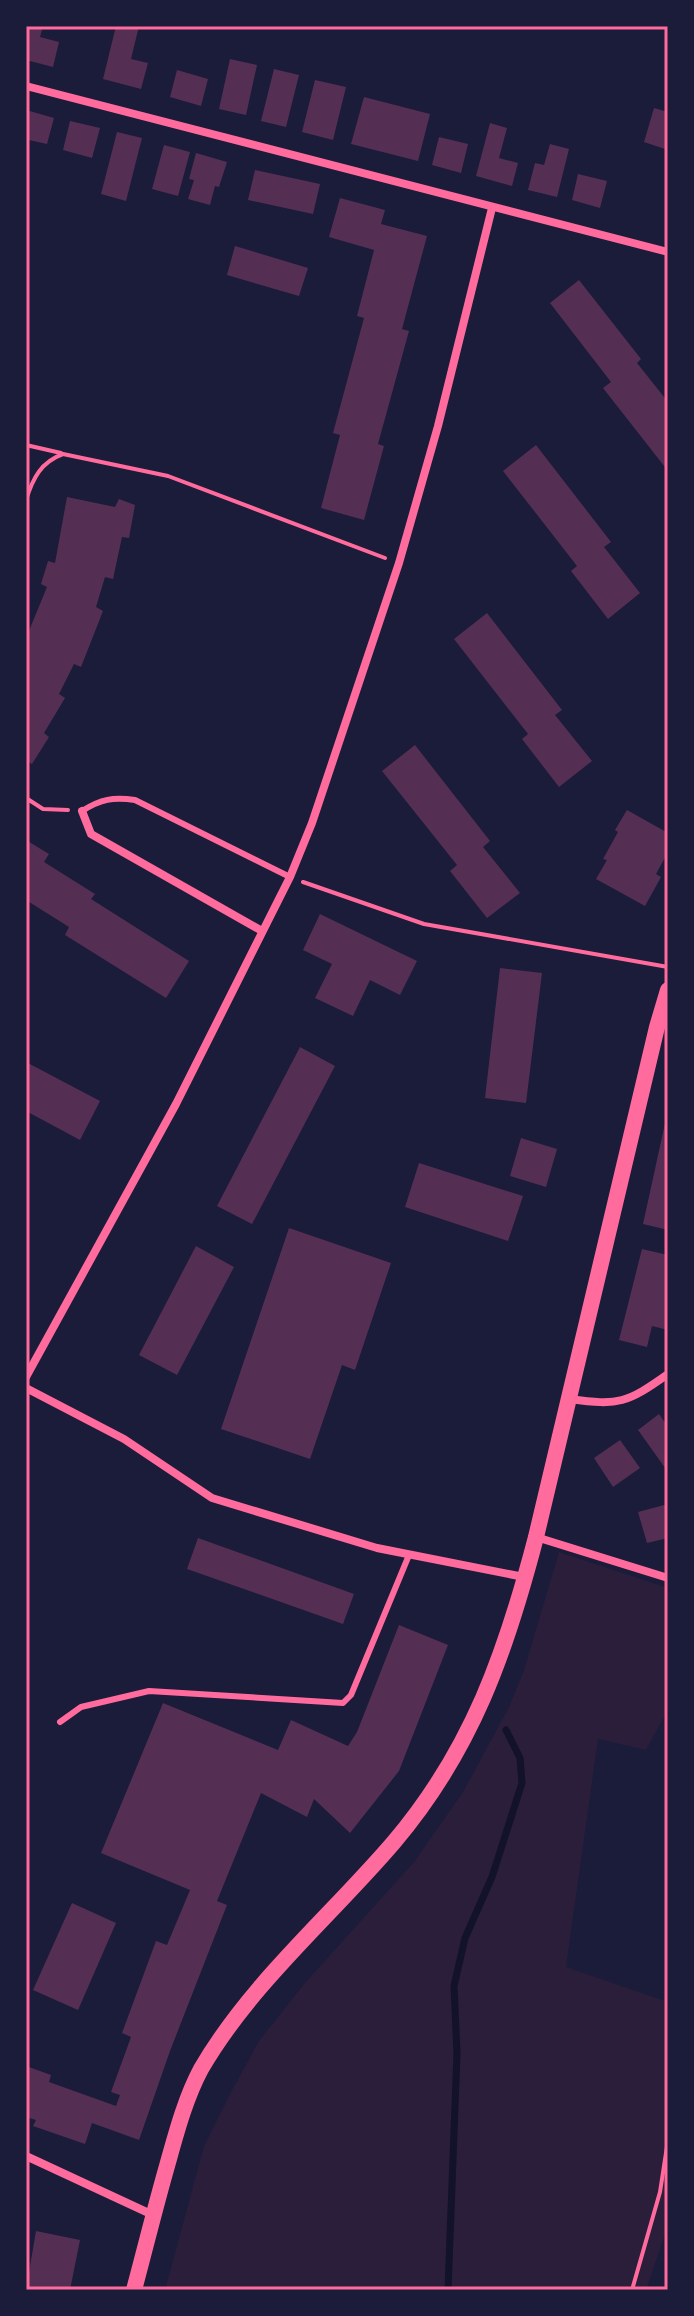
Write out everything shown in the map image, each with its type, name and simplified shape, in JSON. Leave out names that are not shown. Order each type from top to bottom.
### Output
[{"type":"main road","points":[[134,2290],[178,2126],[201,2071],[241,2011],[394,1842],[434,1790],[494,1676],[515,1617],[536,1537],[668,990]]},
{"type":"street","points":[[26,86],[668,252]]},
{"type":"street","points":[[26,1377],[176,1104],[290,877],[312,823],[399,563],[438,426],[492,208]]},
{"type":"street","points":[[82,811],[91,834],[262,931]]},
{"type":"street","points":[[570,1399],[604,1404],[623,1402],[668,1374]]},
{"type":"street","points":[[26,1388],[124,1439],[212,1498],[377,1548],[525,1578]]},
{"type":"street","points":[[536,1537],[668,1578]]},
{"type":"street","points":[[26,2156],[153,2215]]},
{"type":"lane","points":[[82,811],[98,800],[115,797],[135,800],[290,877]]},
{"type":"lane","points":[[60,1722],[81,1707],[149,1691],[343,1703],[351,1695],[409,1555]]},
{"type":"path","points":[[26,445],[168,476],[399,563]]},
{"type":"path","points":[[26,500],[33,481],[48,459],[63,454]]},
{"type":"path","points":[[26,798],[43,809],[82,811]]},
{"type":"path","points":[[290,877],[424,924],[668,967]]},
{"type":"path","points":[[632,2290],[660,2192],[668,2140]]},
{"type":"shaded area","points":[[559,1552],[668,1588],[668,1710],[646,1750],[598,1739],[566,1967],[668,2002],[668,2226],[646,2290],[165,2290],[204,2146],[231,2092],[259,2041],[304,1984],[414,1862],[463,1792],[509,1707],[524,1670]]},
{"type":"building","points":[[26,26],[43,26],[40,37],[59,42],[53,67],[26,60]]},
{"type":"building","points":[[116,26],[139,26],[131,59],[148,63],[141,89],[103,79]]},
{"type":"building","points":[[230,59],[257,65],[246,115],[219,109]]},
{"type":"building","points":[[274,69],[299,75],[286,127],[261,121]]},
{"type":"building","points":[[177,70],[208,79],[201,106],[170,97]]},
{"type":"building","points":[[315,80],[346,87],[333,140],[302,132]]},
{"type":"building","points":[[364,97],[430,114],[418,161],[351,144]]},
{"type":"building","points":[[654,108],[668,112],[665,149],[644,142]]},
{"type":"building","points":[[26,110],[54,118],[47,144],[29,140],[26,146]]},
{"type":"building","points":[[70,121],[100,128],[92,158],[63,150]]},
{"type":"building","points":[[490,123],[507,128],[499,158],[518,163],[512,186],[476,176]]},
{"type":"building","points":[[117,132],[142,138],[126,201],[101,194]]},
{"type":"building","points":[[439,137],[468,144],[461,173],[432,165]]},
{"type":"building","points":[[550,144],[569,149],[557,197],[528,190],[535,163],[544,165]]},
{"type":"building","points":[[164,145],[190,152],[178,196],[152,189]]},
{"type":"building","points":[[196,153],[227,162],[210,205],[188,199],[194,180],[189,179]]},
{"type":"building","points":[[255,170],[320,184],[313,214],[248,200]]},
{"type":"building","points":[[578,174],[607,181],[600,208],[572,200]]},
{"type":"building","points":[[340,198],[385,210],[381,224],[427,236],[402,329],[409,331],[378,444],[384,446],[364,520],[321,508],[340,435],[333,433],[364,318],[357,316],[374,250],[329,237]]},
{"type":"building","points":[[235,246],[308,268],[299,296],[227,275]]},
{"type":"building","points":[[579,280],[641,359],[637,363],[668,402],[668,471],[603,388],[611,382],[550,303]]},
{"type":"building","points":[[536,445],[611,542],[604,547],[640,593],[608,619],[571,571],[577,566],[503,471]]},
{"type":"building","points":[[67,497],[115,507],[119,499],[135,505],[129,538],[122,537],[113,579],[105,577],[96,607],[103,611],[81,667],[74,664],[59,694],[65,698],[44,733],[49,737],[32,764],[26,761],[26,638],[47,587],[41,584],[48,561],[55,563]]},
{"type":"building","points":[[487,613],[562,710],[555,715],[592,761],[559,787],[522,739],[528,734],[454,639]]},
{"type":"building","points":[[415,745],[490,841],[483,847],[520,893],[487,918],[450,871],[457,865],[382,771]]},
{"type":"building","points":[[627,810],[668,833],[668,852],[656,874],[661,877],[645,906],[596,879],[618,832],[615,830]]},
{"type":"building","points":[[26,840],[49,854],[44,862],[95,894],[91,899],[189,961],[166,998],[65,935],[69,927],[26,900]]},
{"type":"building","points":[[320,914],[417,961],[400,995],[370,980],[353,1016],[315,998],[332,964],[303,950]]},
{"type":"building","points":[[500,968],[542,973],[526,1103],[485,1098]]},
{"type":"building","points":[[300,1047],[335,1066],[252,1224],[217,1206]]},
{"type":"building","points":[[26,1062],[100,1101],[80,1140],[26,1111]]},
{"type":"building","points":[[668,1115],[668,1230],[643,1224]]},
{"type":"building","points":[[521,1138],[557,1149],[546,1187],[510,1176]]},
{"type":"building","points":[[419,1163],[523,1196],[508,1241],[405,1207]]},
{"type":"building","points":[[289,1228],[391,1263],[355,1370],[342,1365],[310,1459],[221,1429]]},
{"type":"building","points":[[196,1246],[234,1267],[177,1375],[139,1355]]},
{"type":"building","points":[[642,1249],[668,1255],[668,1330],[652,1326],[647,1347],[619,1340]]},
{"type":"building","points":[[659,1414],[668,1427],[668,1472],[638,1430]]},
{"type":"building","points":[[620,1440],[640,1468],[613,1487],[594,1458]]},
{"type":"building","points":[[668,1504],[668,1538],[647,1543],[638,1512]]},
{"type":"building","points":[[198,1538],[354,1594],[343,1624],[187,1569]]},
{"type":"building","points":[[399,1625],[448,1645],[399,1771],[350,1833],[314,1799],[307,1817],[261,1793],[217,1901],[227,1905],[139,2140],[92,2123],[85,2144],[33,2126],[36,2120],[26,2117],[26,2066],[51,2075],[49,2082],[116,2106],[120,2095],[111,2092],[131,2037],[122,2033],[156,1941],[167,1945],[190,1890],[101,1853],[163,1703],[278,1750],[291,1720],[348,1746],[357,1732]]},
{"type":"building","points":[[72,1903],[116,1923],[78,2010],[33,1990]]},
{"type":"building","points":[[36,2231],[80,2240],[70,2290],[26,2290]]},
{"type":"waterway","points":[[448,2290],[457,2053],[454,1986],[465,1938],[492,1877],[522,1783],[520,1758],[506,1730]]}]
